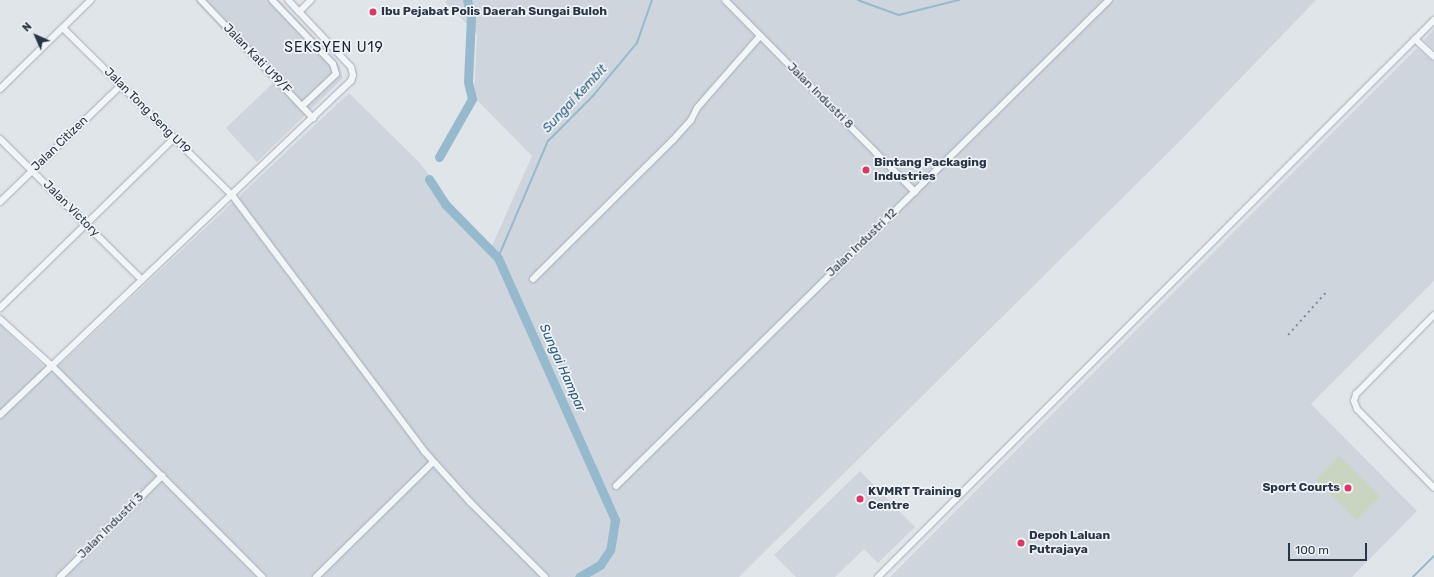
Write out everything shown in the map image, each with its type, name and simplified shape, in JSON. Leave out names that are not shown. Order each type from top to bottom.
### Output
[{"type":"street","points":[[0,89],[91,0]]},
{"type":"street","name":"Jalan Kati U19/F","points":[[201,0],[313,118]]},
{"type":"street","points":[[272,0],[334,64],[336,74],[302,106]]},
{"type":"street","points":[[0,415],[347,86],[353,75],[351,67],[288,0]]},
{"type":"street","points":[[299,12],[311,0]]},
{"type":"street","name":"Jalan Industri 8","points":[[725,0],[915,192]]},
{"type":"street","name":"Jalan Industri 12","points":[[616,486],[1109,0]]},
{"type":"street","points":[[878,577],[1434,20]]},
{"type":"street","name":"Jalan Tong Seng U19","points":[[63,28],[232,195],[433,462],[546,577]]},
{"type":"street","points":[[533,280],[682,130],[702,102],[760,36]]},
{"type":"street","points":[[1415,39],[1434,57]]},
{"type":"street","name":"Jalan Citizen","points":[[0,202],[121,86]]},
{"type":"street","points":[[0,308],[174,138]]},
{"type":"street","name":"Jalan Victory","points":[[0,139],[142,280]]},
{"type":"street","points":[[1434,315],[1356,394],[1354,401],[1357,409],[1434,488]]},
{"type":"street","points":[[0,319],[52,366],[262,577]]},
{"type":"street","points":[[316,577],[433,462]]},
{"type":"street","name":"Jalan Industri 3","points":[[60,577],[162,476]]},
{"type":"shaded area","points":[[194,0],[279,0],[339,64],[343,78],[257,162],[226,128],[273,83]]},
{"type":"shaded area","points":[[447,0],[1316,0],[1179,142],[739,577],[0,577],[0,325],[51,373],[349,93],[419,162],[450,203],[492,246],[532,156],[474,97],[477,34],[445,2]]},
{"type":"shaded area","points":[[1434,29],[1434,50],[1424,40]]},
{"type":"shaded area","points":[[1417,48],[1434,62],[1434,281],[1311,404],[1417,511],[1352,577],[890,577]]},
{"type":"shaded area","name":"KVMRT Training Centre","points":[[860,471],[915,527],[878,563],[864,549],[835,577],[796,577],[774,555]]},
{"type":"green space","name":"Sport Courts","points":[[1339,456],[1380,497],[1357,520],[1316,479]]},
{"type":"waterway","name":"Sungai Hampar","points":[[439,157],[472,99],[468,81],[471,17],[467,0]]},
{"type":"waterway","name":"Sungai Kembit","points":[[498,258],[548,141],[593,96],[637,43],[652,0]]},
{"type":"waterway","name":"Sungai Kembit","points":[[858,0],[899,15],[959,0]]},
{"type":"waterway","name":"Sungai Hampar","points":[[429,179],[445,204],[498,258],[615,520],[610,550],[600,565],[579,577]]},
{"type":"waterway","points":[[1413,577],[1434,556]]},
{"type":"railway","points":[[1288,335],[1328,290]]},
{"type":"place","name":"Ibu Pejabat Polis Daerah Sungai Buloh","points":[[373,12]]},
{"type":"place","name":"Bintang Packaging Industries","points":[[866,170]]},
{"type":"place","name":"Sport Courts","points":[[1348,488]]},
{"type":"place","name":"KVMRT Training Centre","points":[[860,499]]},
{"type":"place","name":"Depoh Laluan Putrajaya","points":[[1021,543]]},
{"type":"district","name":"SEKSYEN U19","points":[[334,48]]}]
